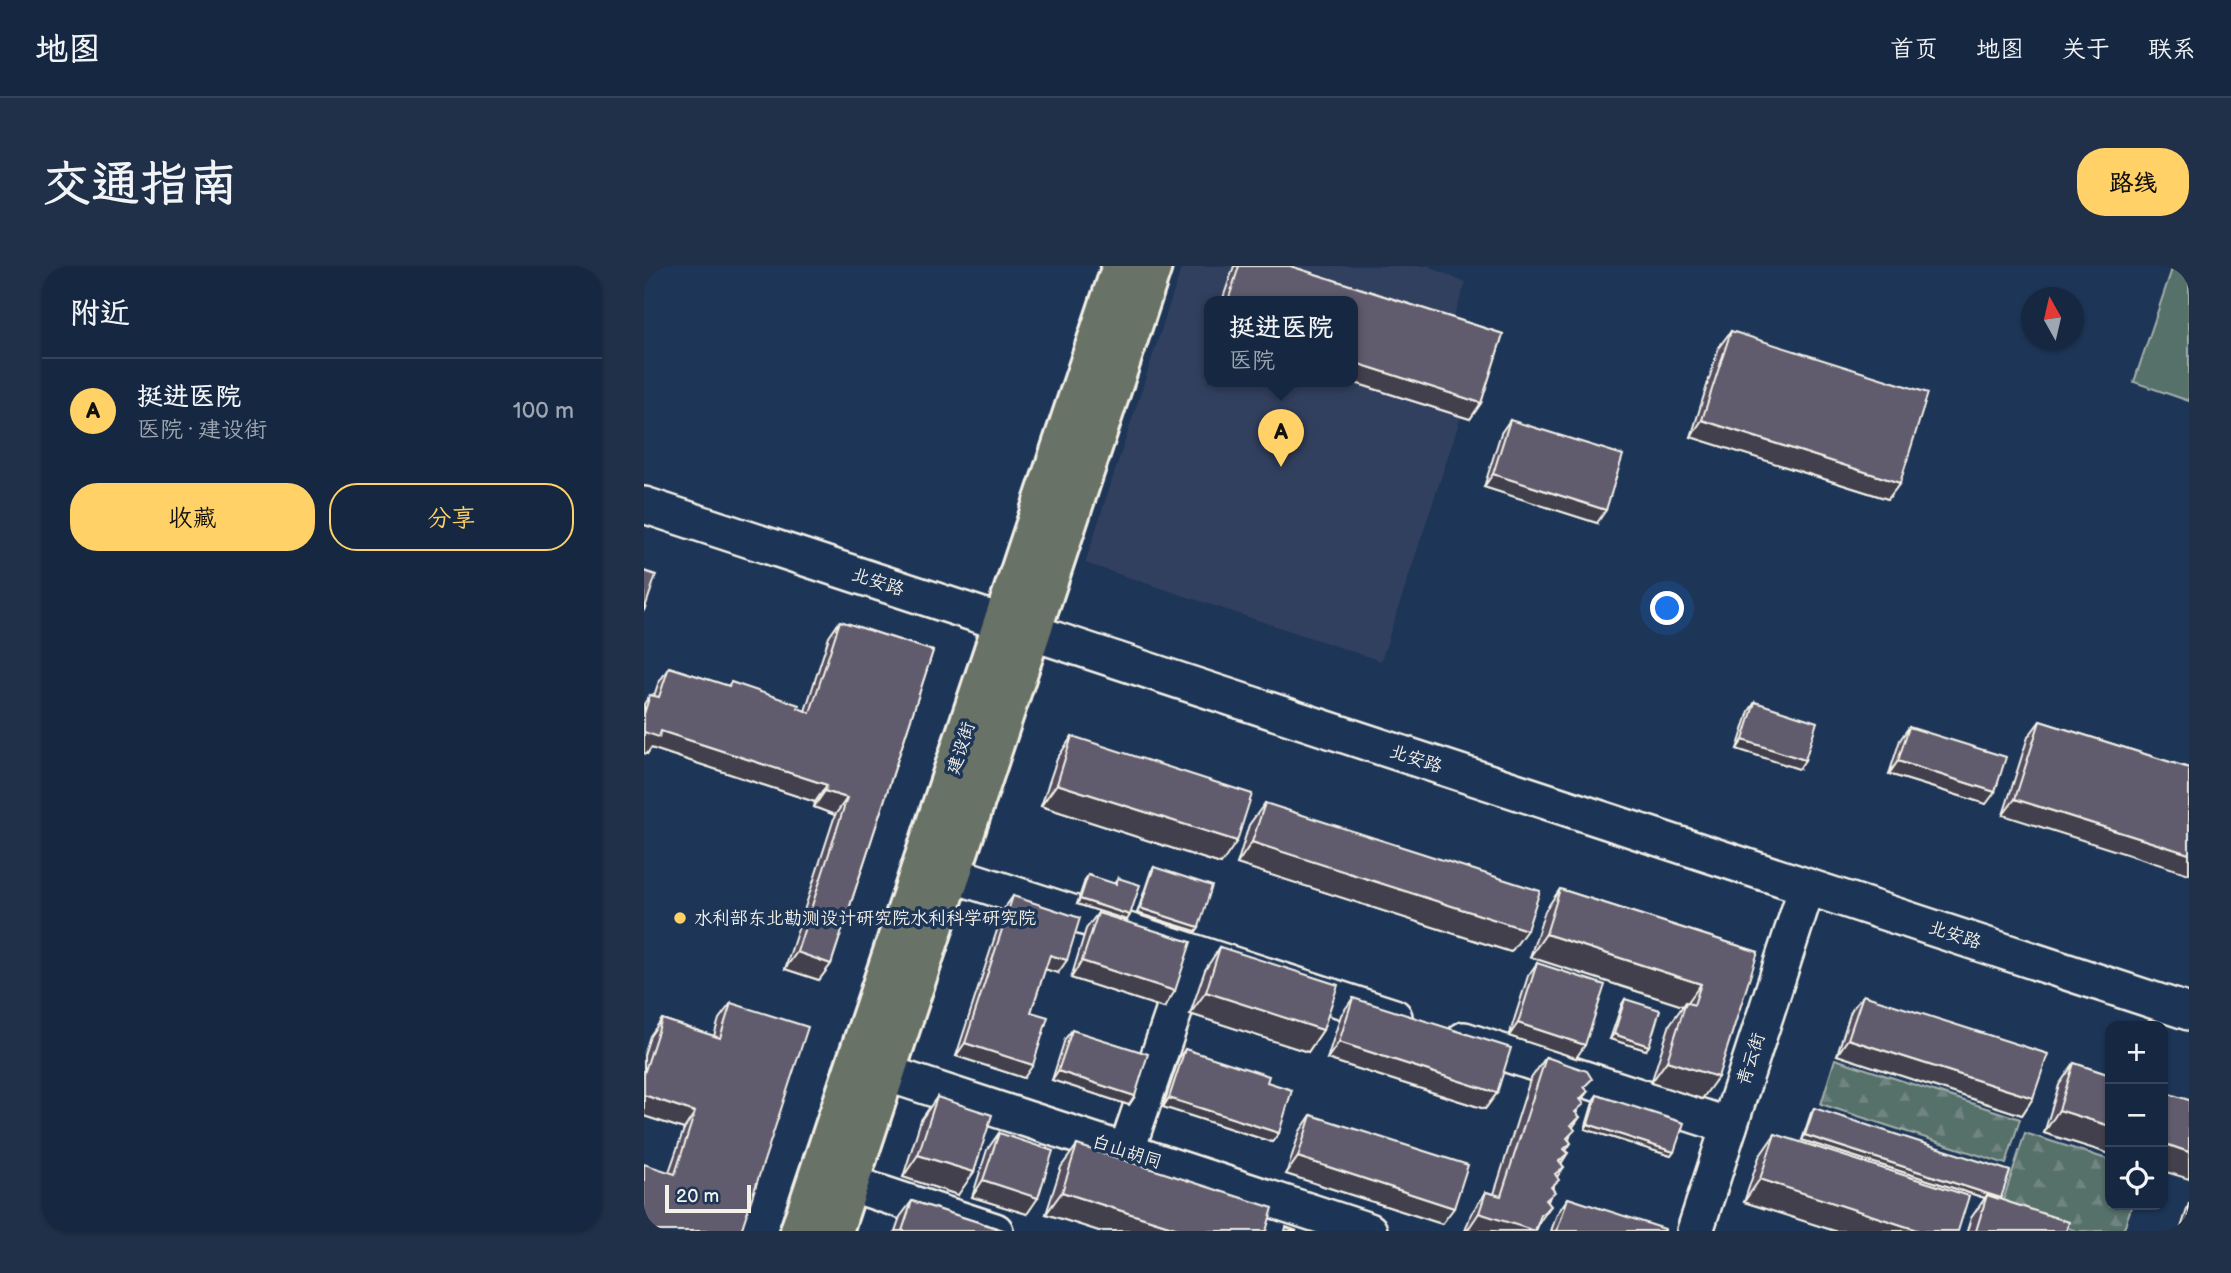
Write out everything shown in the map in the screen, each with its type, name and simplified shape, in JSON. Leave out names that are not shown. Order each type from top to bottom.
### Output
[{"type":"main road","name":"建设街","points":[[833,1231],[951,874],[1017,627],[1122,266]]},
{"type":"main road","name":"建设街","points":[[800,1231],[1017,627],[1152,266]]},
{"type":"street","name":"北安路","points":[[644,505],[2189,1012]]},
{"type":"street","points":[[951,874],[1730,1126]]},
{"type":"street","name":"青云街","points":[[1695,1231],[1807,887]]},
{"type":"street","points":[[1126,1152],[1194,953]]},
{"type":"street","name":"白山胡同","points":[[886,1073],[1369,1231]]},
{"type":"street","points":[[849,1183],[995,1231]]},
{"type":"shaded area","points":[[1182,266],[1428,266],[1466,283],[1438,359],[1476,371],[1381,661],[1085,563]]},
{"type":"green space","points":[[2173,266],[2189,266],[2189,401],[2134,382]]},
{"type":"green space","points":[[1835,1059],[2020,1119],[2006,1164],[1821,1104]]},
{"type":"green space","points":[[2025,1133],[2105,1158],[2105,1210],[2130,1210],[2123,1231],[2077,1231],[2001,1207]]},
{"type":"building","points":[[1239,266],[1290,266],[1503,334],[1481,403],[1358,364],[1358,296],[1230,296]]},
{"type":"building","points":[[1731,331],[1928,393],[1900,483],[1702,420]]},
{"type":"building","points":[[1510,420],[1623,455],[1606,510],[1493,474]]},
{"type":"building","points":[[644,571],[656,575],[644,611]]},
{"type":"building","points":[[840,621],[933,651],[831,964],[797,952],[847,798],[825,791],[827,785],[661,731],[659,737],[644,732],[644,714],[650,695],[659,697],[669,667],[729,686],[731,682],[799,705],[798,708],[810,713]]},
{"type":"building","points":[[1755,702],[1817,722],[1805,760],[1743,740]]},
{"type":"building","points":[[2040,721],[2189,768],[2189,854],[2015,799]]},
{"type":"building","points":[[1909,727],[2006,757],[1995,792],[1898,761]]},
{"type":"building","points":[[1072,736],[1252,794],[1237,841],[1057,784]]},
{"type":"building","points":[[1265,803],[1540,891],[1527,930],[1252,842]]},
{"type":"building","points":[[1154,867],[1212,886],[1199,927],[1140,908]]},
{"type":"building","points":[[1088,875],[1116,884],[1118,878],[1140,885],[1130,915],[1080,899]]},
{"type":"building","points":[[1560,889],[1758,952],[1718,1077],[1667,1061],[1686,1002],[1694,1005],[1701,984],[1546,934]]},
{"type":"building","points":[[1013,896],[1080,918],[1067,960],[1050,955],[1031,1012],[1048,1017],[1033,1065],[965,1043]]},
{"type":"building","points":[[1098,913],[1191,942],[1175,991],[1082,961]]},
{"type":"building","points":[[1220,947],[1338,985],[1323,1030],[1206,992]]},
{"type":"building","points":[[1537,963],[1605,985],[1585,1045],[1518,1023]]},
{"type":"building","points":[[1863,995],[2048,1054],[2033,1098],[1848,1039]]},
{"type":"building","points":[[1353,998],[1511,1048],[1497,1093],[1339,1042]]},
{"type":"building","points":[[1625,999],[1660,1010],[1649,1046],[1614,1034]]},
{"type":"building","points":[[731,1003],[808,1027],[741,1231],[644,1231],[644,1164],[675,1174],[695,1112],[644,1095],[644,1074],[662,1019],[720,1038]]},
{"type":"building","points":[[1072,1030],[1148,1054],[1135,1096],[1058,1071]]},
{"type":"building","points":[[1185,1049],[1269,1076],[1267,1082],[1292,1090],[1279,1133],[1169,1098]]},
{"type":"building","points":[[1546,1057],[1587,1071],[1592,1079],[1584,1087],[1588,1091],[1580,1099],[1584,1104],[1575,1112],[1580,1117],[1571,1125],[1575,1130],[1567,1138],[1571,1143],[1564,1149],[1568,1153],[1559,1161],[1564,1167],[1555,1174],[1559,1180],[1551,1187],[1555,1192],[1546,1200],[1551,1206],[1541,1215],[1535,1231],[1479,1213],[1486,1192],[1501,1196]]},
{"type":"building","points":[[2074,1063],[2105,1073],[2105,1124],[2059,1110]]},
{"type":"building","points":[[2168,1094],[2189,1100],[2189,1152],[2168,1145]]},
{"type":"building","points":[[1597,1095],[1684,1123],[1674,1152],[1588,1124]]},
{"type":"building","points":[[937,1097],[992,1115],[974,1172],[918,1155]]},
{"type":"building","points":[[1814,1108],[2010,1171],[2001,1198],[1805,1135]]},
{"type":"building","points":[[1311,1115],[1468,1165],[1454,1208],[1298,1157]]},
{"type":"building","points":[[999,1133],[1053,1151],[1038,1198],[983,1180]]},
{"type":"building","points":[[1775,1134],[1969,1196],[1958,1231],[1920,1231],[1760,1179]]},
{"type":"building","points":[[1077,1145],[1273,1208],[1266,1231],[1185,1231],[1062,1192]]},
{"type":"building","points":[[1987,1195],[2069,1222],[2066,1231],[1976,1231]]},
{"type":"building","points":[[1568,1198],[1665,1229],[1665,1231],[1557,1231]]},
{"type":"building","points":[[912,1201],[1006,1231],[902,1231]]},
{"type":"place","name":"挺进医院","points":[[1281,467]]},
{"type":"place","name":"水利部东北勘测设计研究院水利科学研究院","points":[[680,918]]}]
